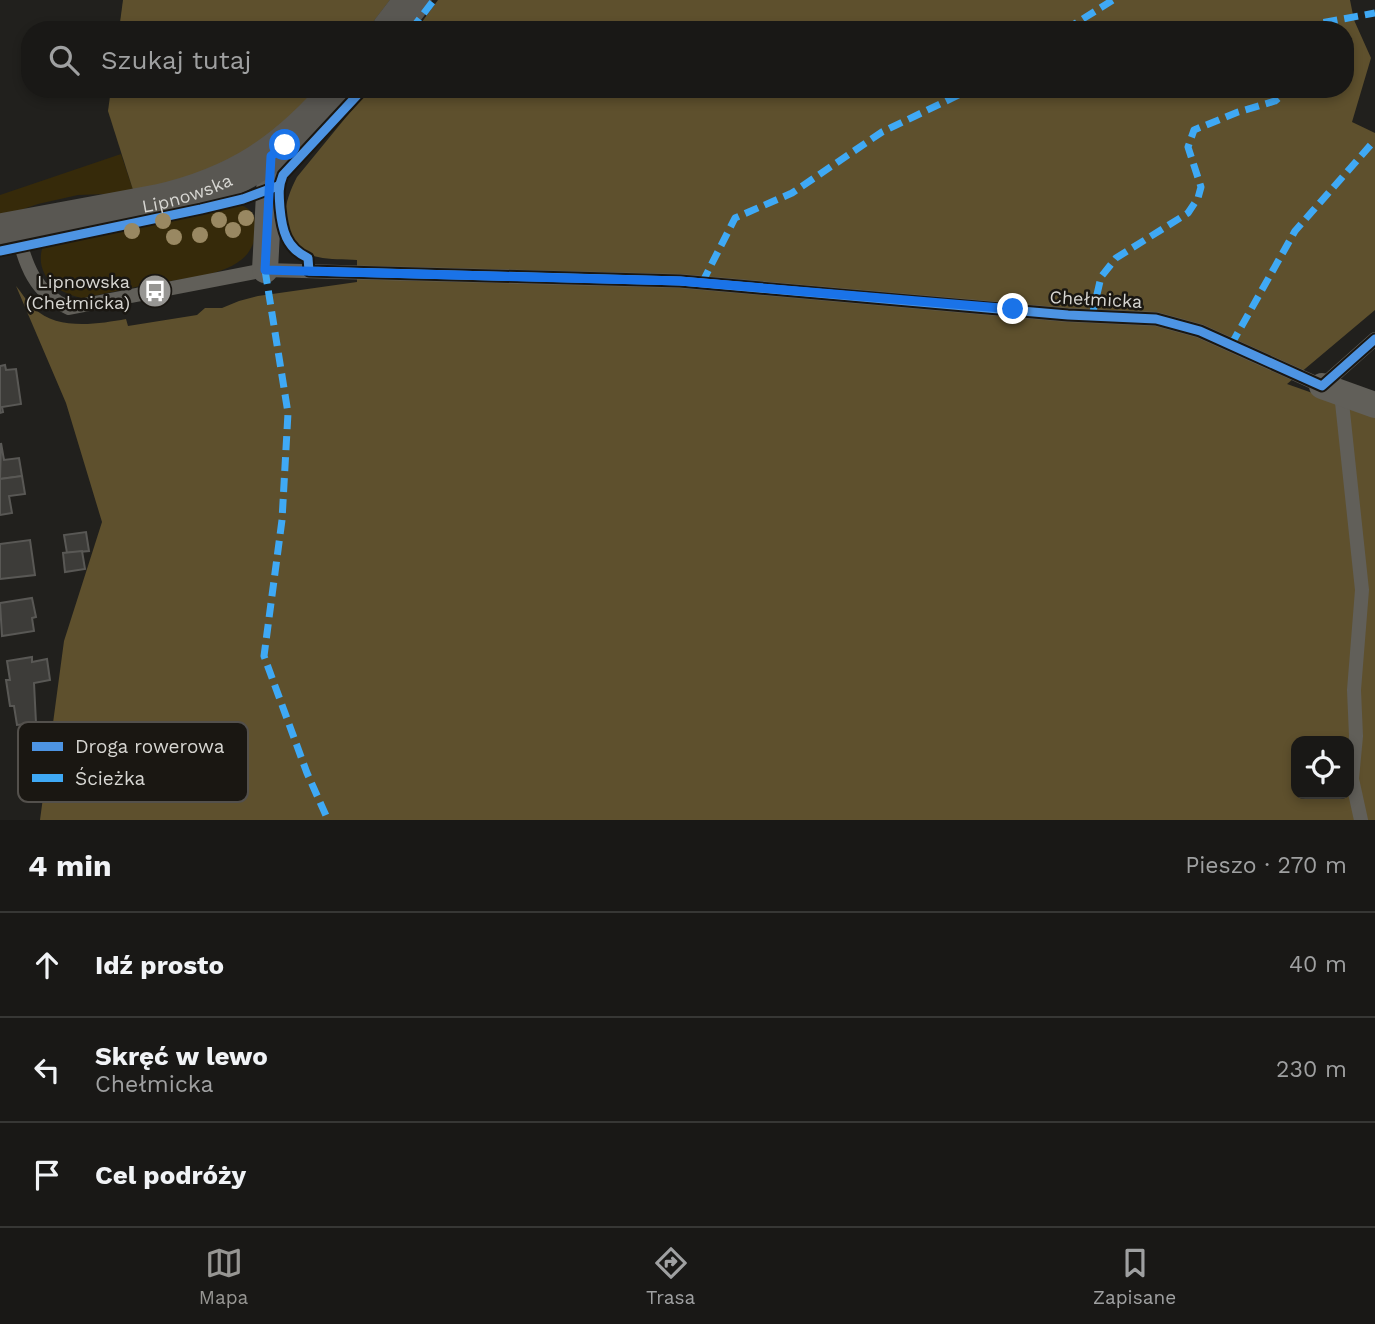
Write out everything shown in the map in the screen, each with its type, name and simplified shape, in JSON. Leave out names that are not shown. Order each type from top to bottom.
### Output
[{"type":"main road","points":[[397,21],[412,0]]},
{"type":"main road","name":"Lipnowska","points":[[9,230],[183,198],[227,182],[271,156],[331,98]]},
{"type":"street","points":[[265,270],[271,156]]},
{"type":"street","name":"Chełmicka","points":[[1332,390],[1375,405]]},
{"type":"lane","name":"Chełmicka","points":[[9,230],[41,288],[52,301],[69,308],[265,270],[680,281],[1068,315],[1156,318],[1200,331],[1332,390]]},
{"type":"lane","points":[[1361,820],[1352,779],[1356,736],[1354,690],[1362,590],[1332,390],[1375,340]]},
{"type":"shaded area","points":[[123,0],[390,0],[374,21],[120,21]]},
{"type":"shaded area","points":[[438,0],[1350,0],[1354,20],[1371,58],[1352,122],[1375,133],[1375,310],[1287,384],[1375,415],[1375,820],[40,820],[42,802],[248,802],[248,722],[53,722],[64,641],[102,522],[66,403],[16,286],[34,308],[54,320],[78,324],[126,319],[128,326],[197,315],[205,308],[222,308],[258,296],[357,282],[357,260],[313,256],[292,239],[285,213],[297,177],[362,98],[1354,98],[1354,21],[423,21]]},
{"type":"shaded area","points":[[110,98],[311,98],[284,125],[225,166],[134,193],[108,111]]},
{"type":"shaded area","points":[[121,154],[134,193],[78,195],[38,204],[0,217],[0,195]]},
{"type":"shaded area","points":[[233,203],[251,211],[256,222],[256,232],[245,257],[222,270],[84,298],[57,288],[42,266],[43,246]]},
{"type":"building","points":[[5,365],[6,370],[16,369],[21,404],[2,407],[3,412],[0,413],[0,366]]},
{"type":"building","points":[[1,443],[4,460],[19,458],[22,476],[0,479]]},
{"type":"building","points":[[22,476],[25,494],[9,496],[12,513],[0,515],[0,479]]},
{"type":"building","points":[[86,532],[89,551],[67,553],[64,535]]},
{"type":"building","points":[[30,540],[35,575],[0,579],[0,544]]},
{"type":"building","points":[[82,551],[85,569],[65,572],[63,553]]},
{"type":"building","points":[[32,598],[36,617],[32,618],[34,631],[2,636],[0,603]]},
{"type":"building","points":[[32,657],[32,662],[47,659],[50,680],[34,683],[36,722],[18,722],[17,725],[14,706],[10,706],[6,680],[10,680],[7,661]]},
{"type":"marked path","points":[[418,21],[434,0]]},
{"type":"marked path","points":[[1079,21],[1113,0]]},
{"type":"marked path","points":[[1332,21],[1375,13]]},
{"type":"marked path","points":[[702,283],[735,218],[792,193],[882,132],[952,98]]},
{"type":"marked path","points":[[1092,316],[1101,277],[1116,258],[1188,213],[1198,198],[1201,187],[1188,147],[1194,130],[1278,98]]},
{"type":"marked path","points":[[1231,345],[1295,231],[1375,140]]},
{"type":"marked path","points":[[265,270],[288,413],[282,520],[264,656],[307,773],[328,820]]},
{"type":"cycle path","points":[[355,98],[281,179],[279,199],[284,231],[290,244],[308,258],[309,271],[680,281],[1068,315],[1156,319],[1200,331],[1322,386],[1375,339]]},
{"type":"cycle path","points":[[0,251],[201,209],[243,199],[278,186]]},
{"type":"place","name":"Lipnowska (Chełmicka)","points":[[155,291]]},
{"type":"route","points":[[285,145],[271,156],[265,270],[680,281],[1013,309]]}]
